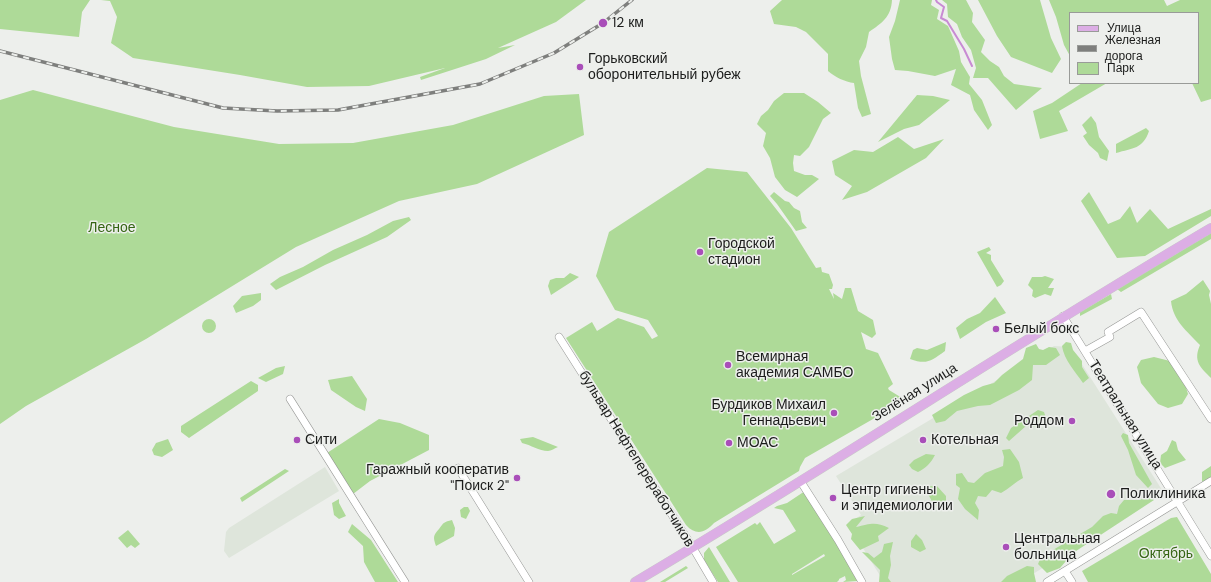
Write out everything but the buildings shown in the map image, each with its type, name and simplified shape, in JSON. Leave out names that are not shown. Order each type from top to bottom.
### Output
[{"type":"main road","name":"Зелёная улица","points":[[635,582],[801,482],[1063,316],[1211,228]]},
{"type":"street","points":[[1085,351],[1110,337],[1108,332],[1142,312],[1211,419]]},
{"type":"street","name":"Театральная улица","points":[[1063,316],[1211,556]]},
{"type":"street","name":"бульвар Нефтепереработчиков","points":[[558,337],[693,548],[713,582]]},
{"type":"street","points":[[290,399],[405,582]]},
{"type":"street","points":[[458,468],[529,582]]},
{"type":"street","points":[[1047,582],[1211,481]]},
{"type":"street","points":[[801,482],[838,540],[862,582]]},
{"type":"street","points":[[1065,571],[1072,582]]},
{"type":"shaded area","points":[[1054,346],[1071,347],[1164,493],[1020,582],[884,582],[848,524],[861,515],[836,476]]},
{"type":"shaded area","points":[[325,467],[339,491],[229,558],[224,551],[226,532],[229,528]]},
{"type":"green space","points":[[0,0],[90,0],[82,12],[79,37],[0,29]]},
{"type":"green space","points":[[101,0],[586,0],[556,22],[498,48],[515,45],[486,59],[421,80],[420,77],[445,68],[369,86],[307,87],[133,58],[111,43],[117,17],[110,1]]},
{"type":"green space","points":[[782,0],[892,0],[888,15],[878,26],[869,32],[866,47],[859,61],[861,76],[871,114],[862,117],[858,108],[854,83],[840,79],[828,71],[828,54],[806,32],[796,27],[774,24],[770,11]]},
{"type":"green space","points":[[900,0],[932,0],[931,5],[939,10],[937,19],[948,26],[959,51],[961,62],[970,77],[969,84],[982,100],[992,125],[988,130],[974,110],[970,95],[951,85],[956,69],[935,76],[895,70],[889,37]]},
{"type":"green space","points":[[942,0],[966,0],[973,13],[972,22],[985,40],[981,52],[999,67],[1004,76],[1014,84],[1042,88],[1016,110],[988,78],[973,78],[976,68],[971,50],[962,37],[957,24],[948,17],[947,4]]},
{"type":"green space","points":[[978,0],[1040,0],[1051,38],[1061,59],[1052,73],[1011,57],[997,36]]},
{"type":"green space","points":[[1049,0],[1164,0],[1167,6],[1180,0],[1211,0],[1211,99],[1201,102],[1192,84],[1199,84],[1199,12],[1069,12],[1069,54],[1064,45],[1056,17]]},
{"type":"green space","points":[[1080,84],[1105,84],[1059,111],[1068,131],[1040,139],[1033,111],[1052,103]]},
{"type":"green space","name":"Лесное","points":[[33,90],[174,127],[279,144],[353,143],[453,125],[544,96],[579,94],[584,135],[477,184],[399,201],[296,247],[146,339],[26,406],[0,424],[0,100]]},
{"type":"green space","points":[[784,93],[804,93],[831,113],[823,119],[809,147],[800,156],[794,155],[794,171],[805,175],[812,175],[819,179],[797,197],[785,190],[775,177],[770,158],[763,146],[766,133],[757,124],[761,116],[768,110],[774,101]]},
{"type":"green space","points":[[917,95],[933,96],[950,100],[919,125],[904,129],[878,142]]},
{"type":"green space","points":[[1091,116],[1096,123],[1099,137],[1109,151],[1107,161],[1100,158],[1098,153],[1089,145],[1083,136],[1087,133],[1082,125]]},
{"type":"green space","points":[[1146,128],[1149,131],[1147,137],[1140,145],[1132,149],[1116,153],[1116,144]]},
{"type":"green space","points":[[898,137],[914,149],[944,139],[926,158],[867,192],[842,200],[852,186],[835,175],[832,161],[854,150],[873,152]]},
{"type":"green space","name":"Всемирная академия САМБО","points":[[707,168],[747,172],[791,228],[816,268],[821,267],[822,272],[829,274],[833,285],[832,289],[829,289],[834,299],[833,293],[842,299],[845,288],[851,288],[858,311],[873,320],[876,334],[872,338],[861,332],[866,349],[878,353],[893,384],[888,388],[889,390],[902,398],[895,402],[894,407],[805,458],[799,471],[714,523],[704,531],[697,532],[693,531],[686,525],[566,338],[592,322],[597,331],[618,318],[644,327],[652,339],[658,336],[648,320],[615,310],[596,276],[609,232]]},
{"type":"green space","points":[[774,192],[800,211],[802,222],[807,228],[796,231],[770,196]]},
{"type":"green space","points":[[1089,192],[1108,224],[1120,219],[1130,206],[1137,223],[1150,209],[1168,229],[1211,209],[1211,216],[1145,256],[1117,258],[1081,201]]},
{"type":"green space","points":[[409,217],[411,220],[387,237],[325,265],[276,290],[270,284],[280,277],[303,267],[333,250],[367,235],[393,221]]},
{"type":"green space","points":[[1211,233],[1211,239],[1121,292],[1117,289]]},
{"type":"green space","points":[[989,247],[991,250],[986,253],[991,255],[991,260],[1004,281],[997,287],[977,252]]},
{"type":"green space","points":[[570,273],[579,277],[551,295],[548,286],[550,280],[564,278]]},
{"type":"green space","points":[[1045,276],[1054,279],[1048,288],[1054,288],[1051,296],[1045,294],[1035,298],[1032,296],[1033,290],[1028,285],[1032,277]]},
{"type":"green space","points":[[1203,280],[1210,291],[1211,378],[1201,367],[1198,360],[1197,355],[1200,345],[1178,320],[1172,308],[1171,301],[1186,294]]},
{"type":"green space","points":[[261,293],[261,300],[253,306],[236,313],[233,306],[242,296]]},
{"type":"green space","points":[[1111,294],[1112,299],[1080,316],[1080,312]]},
{"type":"green space","points":[[995,297],[1006,313],[986,322],[960,339],[956,328],[967,319],[980,313]]},
{"type":"green space","points":[[206,319],[212,319],[216,323],[216,329],[212,333],[206,333],[202,329],[202,323]]},
{"type":"green space","points":[[946,342],[945,351],[932,360],[921,362],[910,359],[913,350],[917,348],[927,350]]},
{"type":"green space","points":[[1066,342],[1071,343],[1073,350],[1082,361],[1082,367],[1089,378],[1083,383],[1065,356],[1062,346]]},
{"type":"green space","points":[[1036,344],[1039,349],[1043,350],[1049,347],[1056,348],[1060,355],[1046,365],[1033,365],[1032,380],[1019,390],[990,405],[957,411],[945,421],[936,423],[932,415],[964,395],[983,386],[994,383],[1023,359],[1026,348]]},
{"type":"green space","points":[[1154,357],[1174,362],[1183,369],[1183,377],[1188,394],[1182,404],[1168,408],[1158,404],[1141,383],[1137,367],[1141,360]]},
{"type":"green space","points":[[285,366],[283,374],[266,382],[258,378],[276,368]]},
{"type":"green space","points":[[352,376],[367,399],[365,411],[356,407],[331,390],[328,380]]},
{"type":"green space","points":[[251,381],[258,385],[258,391],[189,438],[181,432],[181,426]]},
{"type":"green space","points":[[1038,410],[1044,412],[1048,424],[1038,427],[1026,426],[1009,441],[1006,438],[1011,428]]},
{"type":"green space","points":[[379,419],[400,423],[429,435],[429,450],[370,481],[353,494],[327,453]]},
{"type":"green space","points":[[1123,433],[1128,435],[1129,443],[1152,484],[1148,488],[1136,475],[1128,450],[1121,436]]},
{"type":"green space","points":[[533,437],[558,447],[545,451],[522,443],[520,439]]},
{"type":"green space","points":[[168,439],[173,450],[162,457],[154,455],[152,450],[156,443]]},
{"type":"green space","points":[[1172,440],[1176,442],[1178,450],[1186,460],[1165,468],[1160,463],[1161,455],[1167,451]]},
{"type":"green space","points":[[1010,449],[1019,462],[1023,478],[1001,493],[992,490],[986,497],[978,496],[975,503],[979,510],[978,520],[965,509],[958,499],[960,488],[956,485],[956,474],[962,473],[968,482],[974,483],[985,473],[1003,466],[1004,457],[1002,450]]},
{"type":"green space","points":[[926,454],[935,455],[928,465],[918,472],[912,469],[909,465],[914,460]]},
{"type":"green space","points":[[1211,466],[1211,485],[1207,487],[1202,481],[1202,472]]},
{"type":"green space","points":[[285,469],[289,471],[242,502],[240,498]]},
{"type":"green space","points":[[936,485],[946,496],[946,506],[934,505],[928,494],[928,487]]},
{"type":"green space","points":[[805,491],[858,581],[843,582],[846,580],[845,576],[837,582],[738,582],[716,547],[755,523],[757,525],[760,522],[774,544],[796,531],[783,510],[774,508],[787,503]],"holes":[[[824,554],[825,556],[792,575]]]},
{"type":"green space","points":[[1149,495],[1154,500],[1073,553],[1060,568],[1047,573],[1038,564],[1041,557],[1092,527],[1103,516],[1111,513],[1117,514],[1119,506],[1124,500],[1140,500]]},
{"type":"green space","points":[[339,499],[339,503],[346,516],[339,519],[334,515],[332,503]]},
{"type":"green space","points":[[464,507],[468,507],[470,511],[466,519],[461,517],[460,510]]},
{"type":"green space","points":[[865,516],[856,527],[876,524],[889,528],[878,536],[879,541],[860,550],[851,539],[852,534],[846,525],[852,519]]},
{"type":"green space","name":"Октябрь","points":[[1177,517],[1211,574],[1211,582],[1088,582],[1082,571],[1171,518]]},
{"type":"green space","points":[[452,520],[455,528],[454,536],[436,546],[434,537],[436,533],[444,523]]},
{"type":"green space","points":[[352,524],[371,540],[398,582],[375,582],[364,562],[363,546],[348,532]]},
{"type":"green space","points":[[128,530],[140,544],[135,548],[131,545],[127,548],[118,538]]},
{"type":"green space","points":[[916,534],[922,540],[926,549],[920,552],[911,547],[911,541]]},
{"type":"green space","points":[[893,542],[888,578],[891,582],[879,582],[880,570],[862,552],[868,553],[874,558],[882,552],[884,544]]},
{"type":"green space","points":[[709,547],[730,582],[718,582],[704,560],[704,553]]},
{"type":"green space","points":[[686,566],[688,568],[665,582],[660,582]]},
{"type":"green space","points":[[1027,566],[1034,567],[1036,582],[1001,582],[1007,576]]},
{"type":"waterway","points":[[936,0],[944,7],[941,18],[947,21],[964,49],[972,66]]},
{"type":"railway","points":[[0,51],[223,108],[277,111],[338,110],[480,84],[554,53],[603,23],[632,0]]},
{"type":"place","name":"12 км","points":[[603,23]]},
{"type":"place","name":"Горьковский оборонительный рубеж","points":[[580,67]]},
{"type":"place","name":"Городской стадион","points":[[700,252]]},
{"type":"place","name":"Белый бокс","points":[[996,329]]},
{"type":"place","name":"Всемирная академия САМБО","points":[[728,365]]},
{"type":"place","name":"Бурдиков Михаил Геннадьевич","points":[[834,413]]},
{"type":"place","name":"Роддом","points":[[1072,421]]},
{"type":"place","name":"Сити","points":[[297,440]]},
{"type":"place","name":"Котельная","points":[[923,440]]},
{"type":"place","name":"МОАС","points":[[729,443]]},
{"type":"place","name":"Гаражный кооператив \"Поиск 2\"","points":[[517,478]]},
{"type":"place","name":"Поликлиника","points":[[1111,494]]},
{"type":"place","name":"Центр гигиены и эпидемиологии","points":[[833,498]]},
{"type":"place","name":"Центральная больница","points":[[1006,547]]}]
